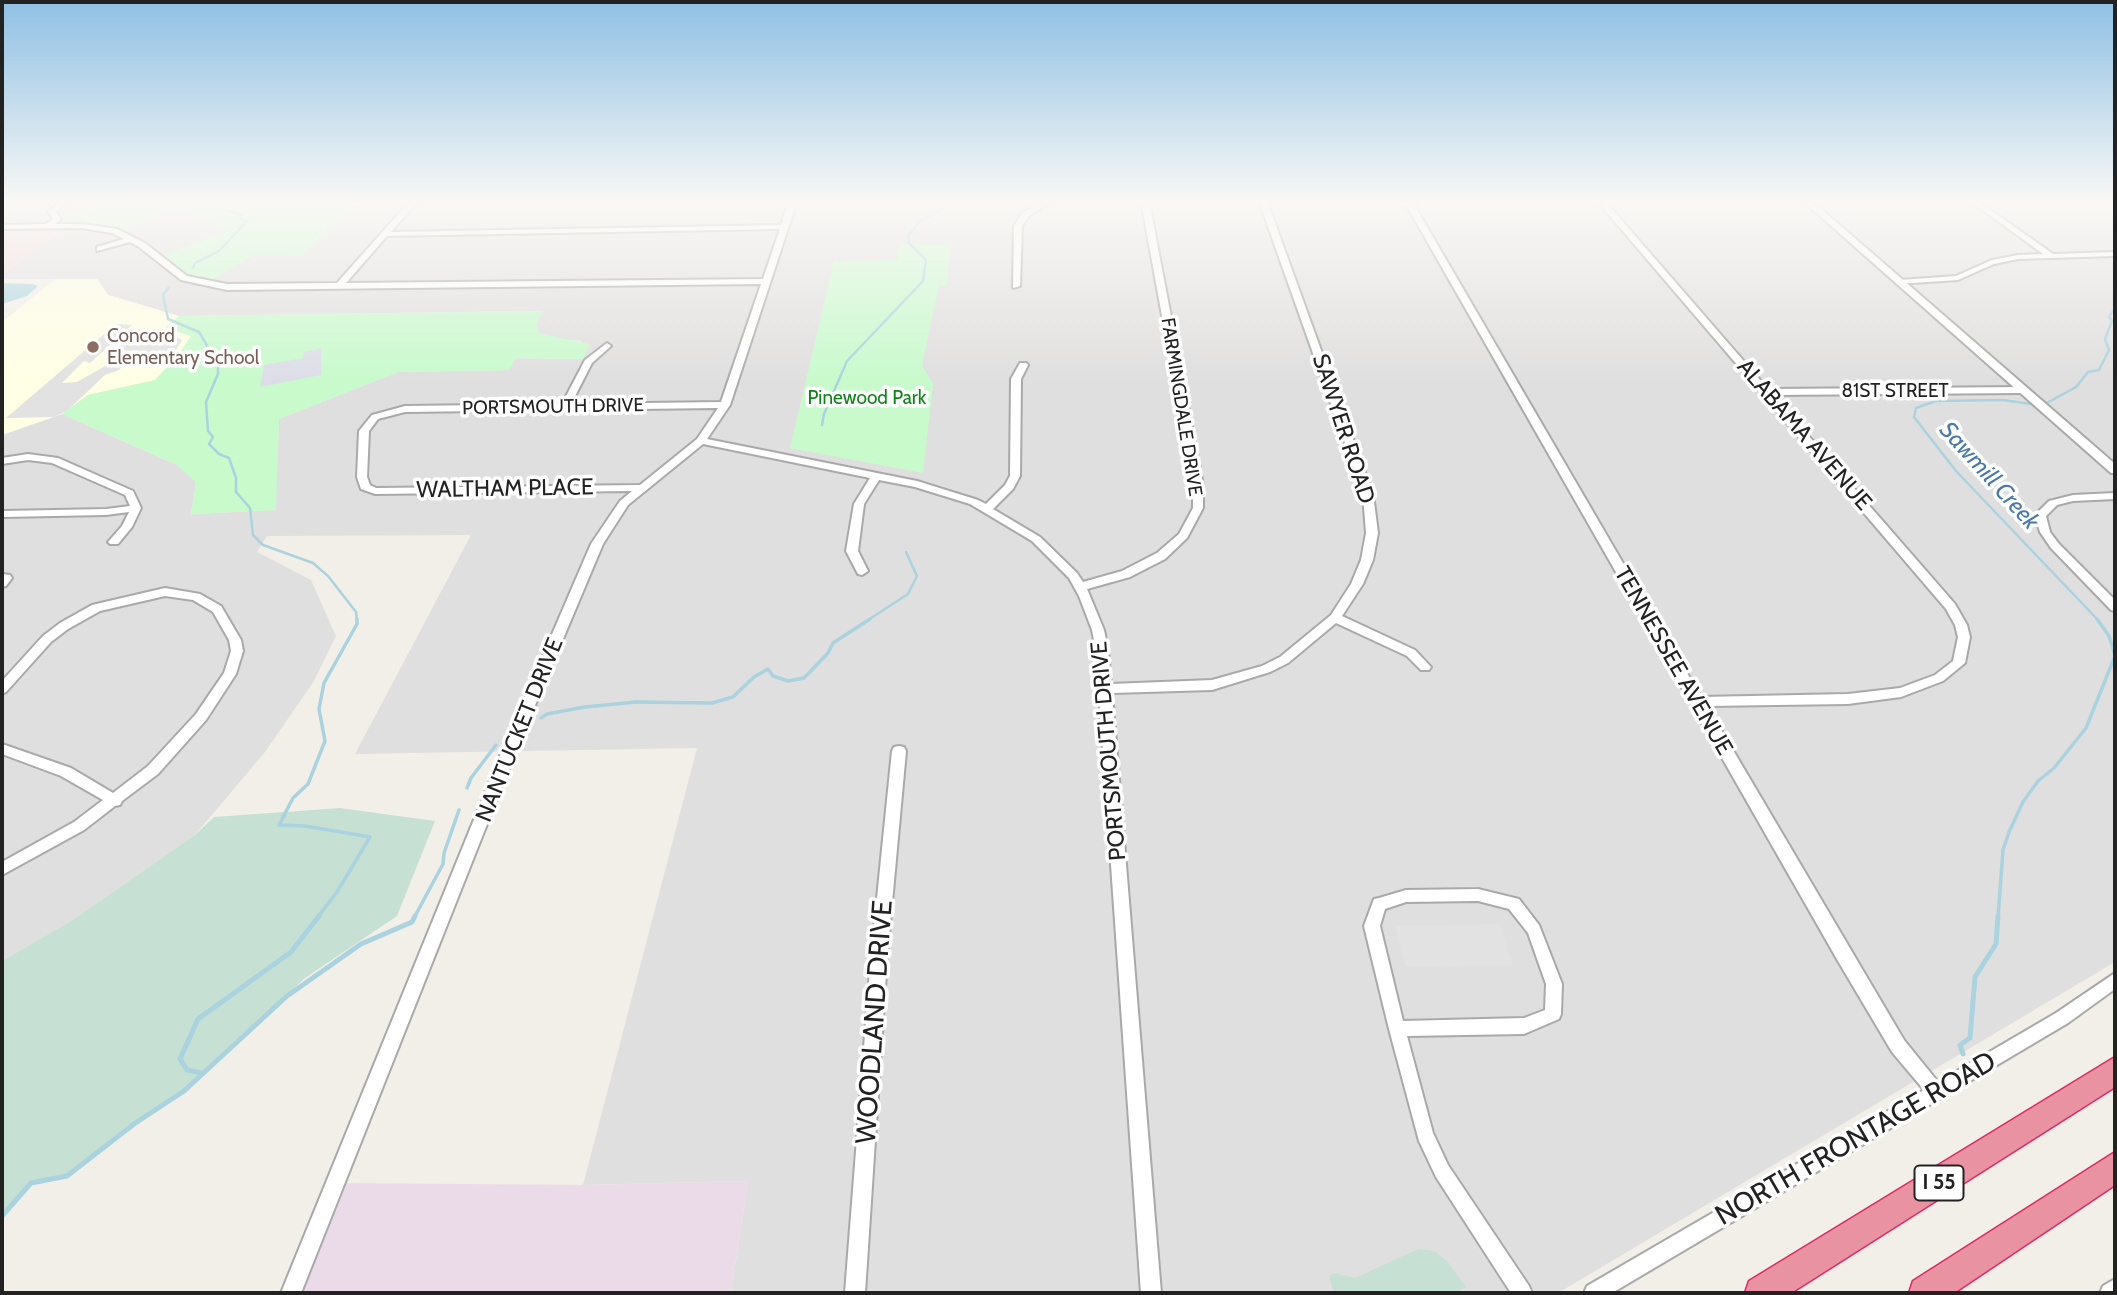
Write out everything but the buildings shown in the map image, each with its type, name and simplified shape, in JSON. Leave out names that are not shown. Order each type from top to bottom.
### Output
[{"type":"highway","name":"I 55","points":[[1761,1293],[2115,1071]]},
{"type":"highway","points":[[1926,1293],[2115,1167]]},
{"type":"street","points":[[161,261],[178,275],[200,283],[237,287],[766,281]]},
{"type":"street","points":[[339,286],[361,261]]},
{"type":"street","name":"NANTUCKET DRIVE","points":[[291,1293],[513,741],[597,544],[616,513],[640,488],[701,441],[725,405],[773,261]]},
{"type":"street","points":[[1016,286],[1017,261]]},
{"type":"street","name":"FARMINGDALE DRIVE","points":[[1080,587],[1126,574],[1161,556],[1189,528],[1198,508],[1198,485],[1156,261]]},
{"type":"street","name":"SAWYER ROAD","points":[[1105,689],[1192,687],[1247,677],[1284,660],[1335,618],[1357,584],[1367,560],[1372,533],[1371,506],[1284,261]]},
{"type":"street","name":"TENNESSEE AVENUE","points":[[1443,261],[1891,1034],[1936,1092]]},
{"type":"street","name":"ALABAMA AVENUE","points":[[1655,261],[1951,607],[1961,625],[1964,649],[1959,663],[1945,674],[1901,692],[1848,699],[1697,702]]},
{"type":"street","points":[[1876,261],[2115,470]]},
{"type":"street","points":[[1900,282],[1958,278],[1997,261]]},
{"type":"street","points":[[565,407],[588,362],[607,346]]},
{"type":"street","points":[[988,508],[1009,487],[1015,476],[1016,379],[1023,365]]},
{"type":"street","name":"81ST STREET","points":[[1766,392],[2024,390]]},
{"type":"street","name":"PORTSMOUTH DRIVE","points":[[370,489],[365,486],[362,477],[364,431],[369,422],[381,414],[405,409],[725,405]]},
{"type":"street","name":"PORTSMOUTH DRIVE","points":[[701,441],[929,487],[988,508],[1043,544],[1080,587],[1098,630],[1105,689],[1151,1293]]},
{"type":"street","points":[[2,461],[38,457],[63,463],[129,492],[136,508],[127,527],[114,542]]},
{"type":"street","points":[[862,570],[852,551],[859,504],[876,475]]},
{"type":"street","name":"WALTHAM PLACE","points":[[370,489],[640,488]]},
{"type":"street","points":[[2115,496],[2063,500],[2053,503],[2040,514],[2045,532],[2055,546],[2115,607]]},
{"type":"street","points":[[2,514],[106,512],[136,508]]},
{"type":"street","points":[[2,689],[47,639],[96,608],[165,592],[196,597],[217,609],[235,640],[237,651],[230,674],[180,743],[153,770],[79,826],[2,869]]},
{"type":"street","points":[[1335,618],[1411,653],[1425,667]]},
{"type":"street","points":[[2,750],[66,772],[115,801]]},
{"type":"street","name":"WOODLAND DRIVE","points":[[855,1293],[879,957],[899,751]]},
{"type":"street","points":[[1397,1029],[1524,1026],[1553,1014],[1554,984],[1534,930],[1514,904],[1478,895],[1406,896],[1379,904],[1372,926],[1397,1029],[1425,1135],[1442,1171],[1522,1293]]},
{"type":"street","name":"NORTH FRONTAGE ROAD","points":[[1594,1293],[2062,1018],[2115,980]]},
{"type":"shaded area","points":[[2,261],[20,261],[2,275]]},
{"type":"shaded area","points":[[20,261],[1870,261],[2115,476],[2115,962],[1558,1293],[731,1293],[748,1181],[583,1185],[697,748],[355,754],[471,535],[267,536],[257,552],[311,580],[336,636],[314,681],[265,752],[195,835],[71,921],[2,961],[2,435],[62,414],[177,465],[196,482],[191,514],[275,510],[279,419],[398,372],[508,370],[515,358],[582,359],[581,341],[557,339],[538,333],[536,324],[542,311],[179,316],[108,295],[96,279],[2,279],[2,275]]},
{"type":"shaded area","points":[[1882,261],[2115,261],[2115,463]]},
{"type":"shaded area","name":"Concord Elementary School","points":[[56,279],[97,279],[108,295],[179,316],[167,327],[192,336],[155,380],[88,395],[62,414],[2,435],[2,322]]},
{"type":"shaded area","points":[[116,324],[132,325],[90,363],[84,361],[62,383],[77,382],[107,365],[113,359],[108,357],[137,329],[173,335],[182,340],[171,358],[129,359],[119,370],[105,375],[67,411],[54,417],[6,418]]},
{"type":"shaded area","points":[[321,348],[321,375],[260,387],[264,365],[303,358],[304,352]]},
{"type":"shaded area","points":[[340,808],[435,821],[397,916],[305,978],[184,1091],[134,1124],[67,1176],[31,1183],[2,1216],[2,961],[71,921],[195,835],[214,817]]},
{"type":"shaded area","points":[[1500,924],[1513,965],[1406,967],[1395,926]]},
{"type":"shaded area","points":[[748,1181],[731,1293],[302,1293],[347,1183],[583,1185]]},
{"type":"shaded area","points":[[1418,1249],[1434,1251],[1447,1261],[1466,1287],[1456,1293],[1334,1293],[1329,1276],[1334,1273],[1355,1278]]},
{"type":"green space","points":[[171,261],[243,261],[211,281],[188,274]]},
{"type":"green space","name":"Pinewood Park","points":[[834,261],[949,261],[947,285],[939,285],[922,365],[933,384],[923,473],[790,448]]},
{"type":"green space","points":[[543,311],[536,324],[539,333],[590,344],[583,359],[516,358],[509,370],[398,372],[279,419],[276,510],[191,514],[196,482],[177,465],[62,414],[88,395],[155,380],[176,358],[191,336],[166,328],[179,316]]},
{"type":"water","points":[[2,283],[38,286],[27,296],[2,304]]},
{"type":"waterway","points":[[193,268],[198,261]]},
{"type":"waterway","points":[[822,425],[824,414],[847,361],[923,281],[926,261]]},
{"type":"waterway","points":[[169,287],[163,295],[168,319],[199,332],[218,364],[218,374],[206,402],[208,431],[213,437],[209,444],[219,454],[229,458],[236,478],[236,492],[250,508],[253,535],[263,545],[313,563],[328,576],[356,612],[357,620]]},
{"type":"waterway","name":"Sawmill Creek","points":[[2045,404],[2076,387],[2088,372],[2099,370],[2109,350],[2105,339],[2112,321],[2109,316],[2115,309]]},
{"type":"waterway","name":"Sawmill Creek","points":[[2031,404],[2003,400],[1936,401],[1916,408],[1914,417],[1956,471],[2098,620]]},
{"type":"waterway","points":[[868,620],[908,594],[917,576],[906,552]]},
{"type":"waterway","points":[[541,718],[547,714],[585,707],[636,702],[712,703],[733,697],[754,677],[768,669],[773,676],[788,681],[804,678],[828,653],[833,643],[870,619]]},
{"type":"waterway","name":"Sawmill Creek","points":[[2097,619],[2109,636],[2115,655]]},
{"type":"waterway","points":[[317,918],[337,892],[370,837],[305,826],[279,825],[293,798],[308,784],[325,741],[319,709],[324,683],[357,620]]},
{"type":"waterway","name":"Sawmill Creek","points":[[1998,918],[2003,850],[2009,832],[2023,802],[2038,781],[2054,768],[2086,728],[2115,656]]},
{"type":"waterway","points":[[467,788],[471,778],[496,745]]},
{"type":"waterway","points":[[414,918],[443,864],[444,853],[459,810]]},
{"type":"waterway","points":[[202,1073],[187,1070],[180,1059],[198,1019],[291,952],[319,916]]},
{"type":"waterway","name":"Sawmill Creek","points":[[1963,1054],[1960,1045],[1970,1038],[1975,977],[1996,944],[1998,916]]},
{"type":"waterway","points":[[2,1216],[31,1183],[67,1176],[134,1124],[184,1091],[287,996],[361,944],[412,922],[414,918]]},
{"type":"place","name":"Concord Elementary School","points":[[93,347]]}]
